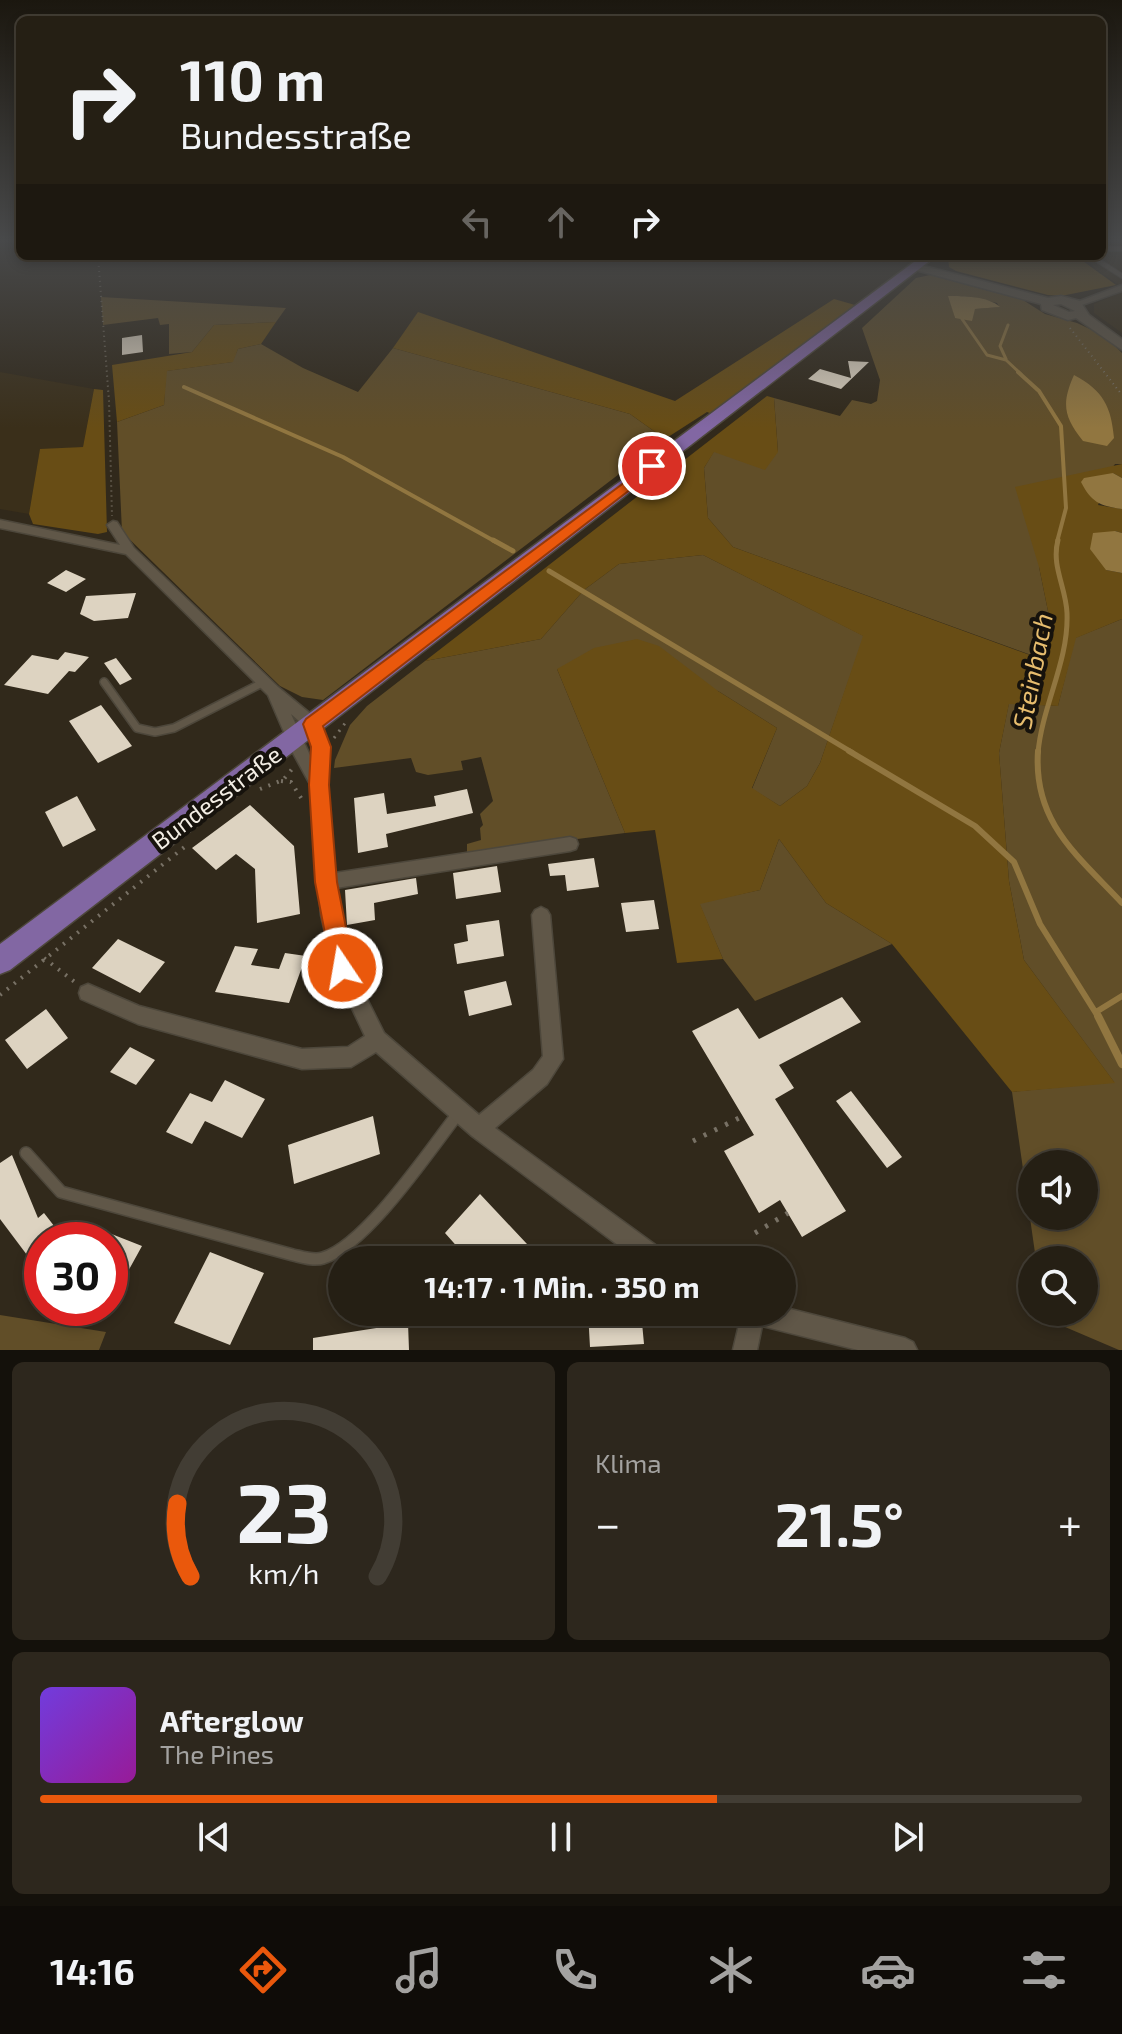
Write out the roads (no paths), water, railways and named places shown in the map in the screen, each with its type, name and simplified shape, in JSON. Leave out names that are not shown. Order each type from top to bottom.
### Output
[{"type":"main road","name":"Bundesstraße","points":[[0,961],[35,950],[871,302]]},
{"type":"street","points":[[1048,302],[1046,307],[1054,313],[1078,310],[1094,302]]},
{"type":"street","points":[[1078,310],[1122,346]]},
{"type":"street","points":[[0,524],[130,551]]},
{"type":"street","points":[[112,524],[130,551],[269,686],[303,741],[319,785]]},
{"type":"street","points":[[303,741],[321,747],[319,785],[326,882],[342,968],[377,1040],[479,1129],[638,1246]]},
{"type":"street","points":[[326,882],[570,844]]},
{"type":"street","points":[[479,1129],[540,1077],[553,1059],[541,915]]},
{"type":"street","points":[[88,993],[138,1015],[302,1059],[351,1057],[377,1040]]},
{"type":"street","points":[[796,1323],[905,1350]]},
{"type":"street","points":[[745,1350],[751,1326]]},
{"type":"lane","points":[[104,682],[137,728],[161,732],[269,686]]},
{"type":"lane","points":[[26,1153],[61,1192],[275,1250],[324,1258],[344,1248],[365,1230],[459,1112]]},
{"type":"waterway","name":"Steinbach","points":[[962,319],[987,355],[1006,360],[1021,374]]},
{"type":"waterway","points":[[1006,359],[1000,346],[1008,325]]},
{"type":"waterway","name":"Steinbach","points":[[1018,372],[1039,391],[1061,426],[1066,508],[1057,542]]},
{"type":"waterway","points":[[184,387],[343,457],[496,542]]},
{"type":"waterway","points":[[493,540],[513,551]]},
{"type":"waterway","name":"Steinbach","points":[[1038,753],[1066,631],[1066,603],[1056,559],[1058,540]]},
{"type":"waterway","points":[[549,571],[853,753]]},
{"type":"waterway","points":[[849,751],[975,826],[1014,862],[1040,924],[1099,1018]]},
{"type":"waterway","name":"Steinbach","points":[[1038,753],[1038,776],[1043,798],[1061,836],[1122,903]]},
{"type":"waterway","name":"Steinbach","points":[[1096,1012],[1122,996]]},
{"type":"waterway","name":"Steinbach","points":[[1099,1018],[1122,1064]]}]
